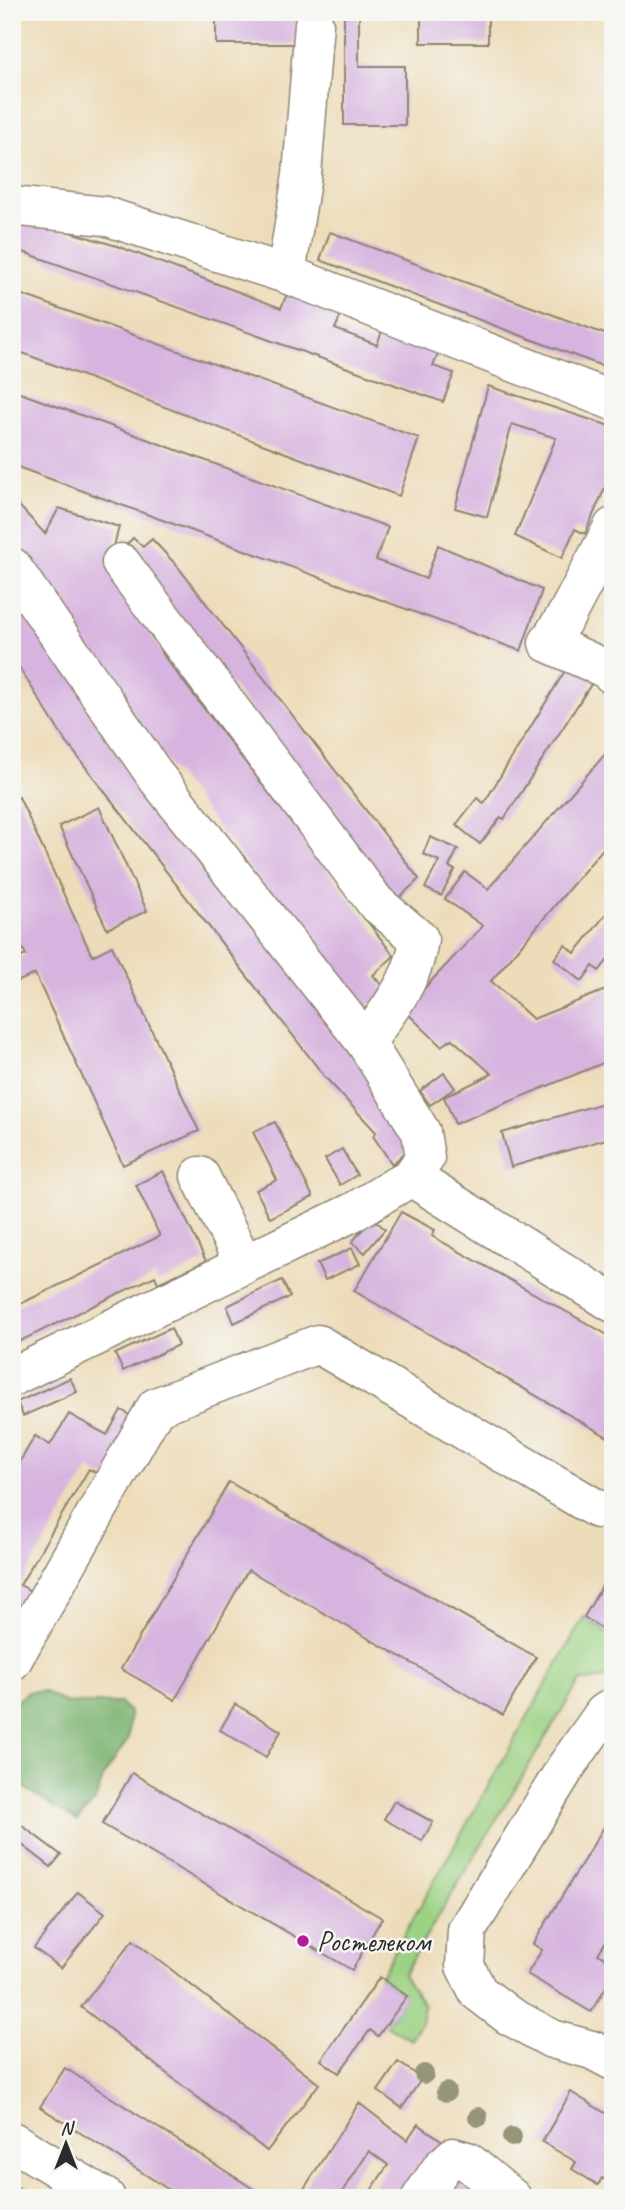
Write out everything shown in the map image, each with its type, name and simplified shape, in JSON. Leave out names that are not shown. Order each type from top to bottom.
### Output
[{"type":"lane","points":[[286,274],[302,175],[314,24]]},
{"type":"lane","points":[[12,206],[105,216],[286,274],[613,401]]},
{"type":"lane","points":[[613,527],[568,614],[548,643],[606,668],[613,675]]},
{"type":"lane","points":[[121,563],[376,903],[419,939],[416,962],[404,990],[366,1043]]},
{"type":"lane","points":[[12,567],[158,778],[366,1043],[421,1132],[425,1158],[411,1177],[355,1211],[12,1377]]},
{"type":"lane","points":[[200,1176],[244,1264]]},
{"type":"lane","points":[[411,1177],[613,1303]]},
{"type":"lane","points":[[12,1661],[156,1407],[318,1344],[597,1509]]},
{"type":"lane","points":[[613,1707],[604,1713],[566,1767],[467,1930],[465,1966],[478,1992],[508,2015],[552,2039],[592,2050],[613,2061]]},
{"type":"lane","points":[[12,2141],[106,2198]]},
{"type":"lane","points":[[421,2198],[442,2166],[453,2157],[467,2161],[512,2198]]},
{"type":"green space","points":[[584,1617],[609,1634],[613,1629],[613,1677],[579,1682],[403,1975],[424,2005],[421,2022],[411,2040],[386,2025],[406,1996],[380,1977]]},
{"type":"green space","points":[[42,1691],[66,1703],[120,1703],[130,1713],[128,1740],[104,1775],[95,1801],[77,1821],[12,1780],[12,1704],[28,1692]]},
{"type":"building","points":[[216,12],[296,12],[296,44],[216,44]]},
{"type":"building","points":[[344,12],[359,12],[359,66],[405,66],[405,125],[344,125]]},
{"type":"building","points":[[421,12],[488,12],[488,43],[421,43]]},
{"type":"building","points":[[12,215],[117,246],[281,308],[287,294],[341,315],[335,329],[377,345],[383,328],[440,350],[433,366],[454,373],[443,402],[12,248]]},
{"type":"building","points":[[330,232],[610,336],[613,330],[613,370],[320,260]]},
{"type":"building","points":[[12,291],[419,438],[399,496],[12,349]]},
{"type":"building","points":[[488,386],[613,427],[613,469],[585,534],[575,529],[562,558],[515,536],[556,438],[512,424],[487,517],[455,508]]},
{"type":"building","points":[[12,390],[388,527],[376,560],[426,579],[438,545],[542,590],[521,651],[12,465]]},
{"type":"building","points":[[12,498],[45,534],[59,508],[119,527],[110,561],[106,562],[166,659],[394,956],[373,975],[387,992],[362,1011],[147,737],[12,540]]},
{"type":"building","points":[[133,538],[143,547],[152,539],[178,567],[419,879],[398,899],[136,562],[122,549]]},
{"type":"building","points":[[12,593],[397,1114],[414,1145],[392,1164],[373,1136],[376,1132],[325,1077],[64,739],[12,656]]},
{"type":"building","points":[[571,661],[597,675],[504,819],[501,817],[480,844],[456,825],[477,798],[484,803]]},
{"type":"building","points":[[613,745],[613,837],[491,981],[533,1019],[613,987],[613,1059],[455,1124],[444,1097],[492,1074],[452,1039],[441,1046],[404,1010],[483,926],[445,899],[465,872],[488,889]]},
{"type":"building","points":[[19,797],[92,956],[112,946],[199,1131],[123,1165],[35,974],[12,984],[12,961],[26,955],[12,926],[12,800]]},
{"type":"building","points":[[99,807],[147,911],[107,929],[59,826]]},
{"type":"building","points":[[430,837],[458,849],[449,867],[455,870],[441,896],[425,888],[439,861],[423,854]]},
{"type":"building","points":[[613,905],[613,953],[599,971],[593,966],[582,981],[554,959],[565,945],[575,953]]},
{"type":"building","points":[[444,1073],[455,1088],[430,1105],[420,1091]]},
{"type":"building","points":[[613,1100],[613,1137],[511,1167],[502,1133]]},
{"type":"building","points":[[275,1122],[313,1197],[270,1218],[256,1190],[277,1180],[253,1132]]},
{"type":"building","points":[[342,1149],[357,1175],[340,1185],[325,1159]]},
{"type":"building","points":[[163,1171],[206,1261],[158,1283],[155,1276],[12,1345],[12,1308],[160,1236],[136,1185]]},
{"type":"building","points":[[401,1212],[435,1230],[432,1236],[613,1338],[613,1440],[354,1291]]},
{"type":"building","points":[[372,1218],[385,1229],[365,1253],[352,1242]]},
{"type":"building","points":[[352,1248],[360,1264],[325,1280],[317,1264]]},
{"type":"building","points":[[282,1280],[290,1297],[234,1323],[227,1306]]},
{"type":"building","points":[[171,1328],[178,1345],[123,1371],[115,1354]]},
{"type":"building","points":[[70,1378],[77,1392],[23,1416],[17,1402]]},
{"type":"building","points":[[121,1410],[139,1420],[106,1478],[89,1469],[20,1585],[39,1596],[28,1616],[12,1607],[12,1475],[35,1436],[50,1445],[69,1414],[107,1435]]},
{"type":"building","points":[[229,1482],[536,1657],[503,1715],[248,1570],[175,1700],[121,1669]]},
{"type":"building","points":[[613,1567],[613,1629],[610,1634],[584,1617]]},
{"type":"building","points":[[235,1704],[281,1731],[266,1757],[220,1730]]},
{"type":"building","points":[[132,1773],[382,1918],[352,1970],[102,1824]]},
{"type":"building","points":[[394,1801],[433,1822],[422,1841],[384,1819]]},
{"type":"building","points":[[613,1812],[613,1930],[598,1954],[613,1963],[613,1976],[591,2012],[527,1974],[542,1950],[533,1944]]},
{"type":"building","points":[[12,1818],[61,1855],[51,1867],[12,1837]]},
{"type":"building","points":[[78,1892],[105,1913],[61,1968],[34,1948]]},
{"type":"building","points":[[133,1940],[319,2084],[267,2151],[81,2007]]},
{"type":"building","points":[[380,1977],[407,1996],[378,2036],[370,2030],[339,2073],[321,2060]]},
{"type":"building","points":[[398,2062],[422,2078],[402,2108],[378,2091]]},
{"type":"building","points":[[65,2068],[255,2190],[249,2198],[182,2198],[40,2107]]},
{"type":"building","points":[[571,2092],[613,2118],[613,2184],[602,2178],[598,2185],[572,2169],[576,2162],[542,2142]]},
{"type":"building","points":[[359,2103],[407,2140],[418,2124],[444,2142],[404,2198],[366,2198],[388,2165],[369,2151],[339,2198],[298,2198]]},
{"type":"building","points":[[455,2169],[484,2190],[477,2198],[437,2198]]},
{"type":"building","points":[[12,2183],[35,2198],[12,2198]]},
{"type":"place","name":"Ростелеком","points":[[303,1941]]}]
